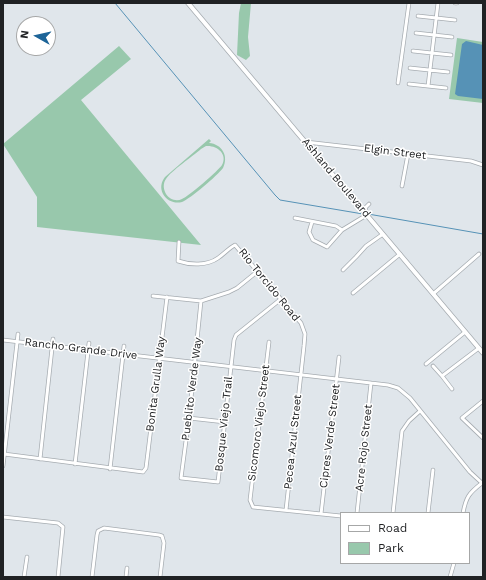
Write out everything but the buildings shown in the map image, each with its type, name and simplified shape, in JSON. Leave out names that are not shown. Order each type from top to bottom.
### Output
[{"type":"street","name":"Ashland Boulevard","points":[[188,3],[483,353]]},
{"type":"street","points":[[398,83],[409,3]]},
{"type":"street","points":[[428,86],[438,3]]},
{"type":"street","points":[[418,16],[455,20]]},
{"type":"street","points":[[416,33],[452,37]]},
{"type":"street","points":[[413,51],[451,55]]},
{"type":"street","points":[[410,68],[448,72]]},
{"type":"street","points":[[409,84],[446,88]]},
{"type":"street","name":"Elgin Street","points":[[306,142],[471,161],[483,164]]},
{"type":"street","points":[[402,186],[408,154]]},
{"type":"street","points":[[312,222],[310,232],[313,240],[327,247],[342,230],[367,214],[364,208],[368,204]]},
{"type":"street","points":[[295,218],[336,226],[342,230]]},
{"type":"street","points":[[343,270],[366,246],[383,234]]},
{"type":"street","name":"Rio Torcido Road","points":[[179,242],[178,260],[195,264],[209,262],[236,245],[301,323],[304,334],[301,374]]},
{"type":"street","points":[[353,293],[400,254]]},
{"type":"street","points":[[433,294],[479,254]]},
{"type":"street","points":[[153,296],[202,301],[237,288],[258,271]]},
{"type":"street","name":"Bonita Grulla Way","points":[[110,469],[143,472],[146,468],[167,298]]},
{"type":"street","name":"Bosque Viejo Trail","points":[[218,482],[232,344],[236,336],[281,299]]},
{"type":"street","name":"Pueblito Verde Way","points":[[202,301],[196,362],[181,478],[218,482]]},
{"type":"street","points":[[426,364],[465,332]]},
{"type":"street","points":[[3,466],[18,334]]},
{"type":"street","points":[[40,459],[53,339]]},
{"type":"street","name":"Rancho Grande Drive","points":[[3,340],[388,385],[398,388],[410,398],[470,472],[482,483]]},
{"type":"street","name":"Sicomoro Viejo Street","points":[[269,342],[250,500],[253,506],[286,510]]},
{"type":"street","points":[[75,464],[89,343]]},
{"type":"street","points":[[4,454],[110,469],[124,346]]},
{"type":"street","points":[[442,376],[479,348]]},
{"type":"street","name":"Cipres Verde Street","points":[[321,514],[339,357]]},
{"type":"street","points":[[433,366],[452,389]]},
{"type":"street","name":"Pecea Azul Street","points":[[286,510],[301,374]]},
{"type":"street","name":"Acre Rojo Street","points":[[357,512],[372,383]]},
{"type":"street","points":[[482,402],[462,418],[483,438]]},
{"type":"street","points":[[393,512],[402,431],[409,421],[420,411]]},
{"type":"street","points":[[189,418],[225,422]]},
{"type":"street","points":[[428,512],[433,470]]},
{"type":"street","points":[[463,512],[466,498],[472,490],[482,483]]},
{"type":"street","points":[[286,510],[340,516]]},
{"type":"street","points":[[3,517],[58,523],[63,527],[58,577]]},
{"type":"street","points":[[92,577],[96,535],[98,531],[104,528],[160,536],[164,540],[164,543],[160,577]]},
{"type":"street","points":[[24,577],[27,556]]},
{"type":"street","points":[[450,577],[454,564]]},
{"type":"street","points":[[126,577],[127,568]]},
{"type":"green space","points":[[241,3],[251,3],[248,37],[250,56],[246,60],[237,55],[239,13]]},
{"type":"green space","points":[[457,38],[483,42],[483,103],[449,99]]},
{"type":"green space","points":[[119,46],[131,59],[81,100],[201,245],[37,227],[37,197],[3,144]]},
{"type":"green space","points":[[209,139],[211,141],[209,143],[221,148],[225,155],[225,164],[223,168],[197,192],[182,202],[177,203],[171,201],[163,194],[161,185],[165,177]],"holes":[[[206,146],[210,146],[220,151],[224,157],[222,165],[203,183],[182,199],[173,200],[167,196],[164,186],[165,181],[169,176],[201,149]]]},
{"type":"water","points":[[466,41],[483,45],[483,99],[458,96],[455,94],[462,44]]},
{"type":"waterway","points":[[115,3],[280,200],[363,214]]},
{"type":"waterway","points":[[368,214],[483,234]]}]
